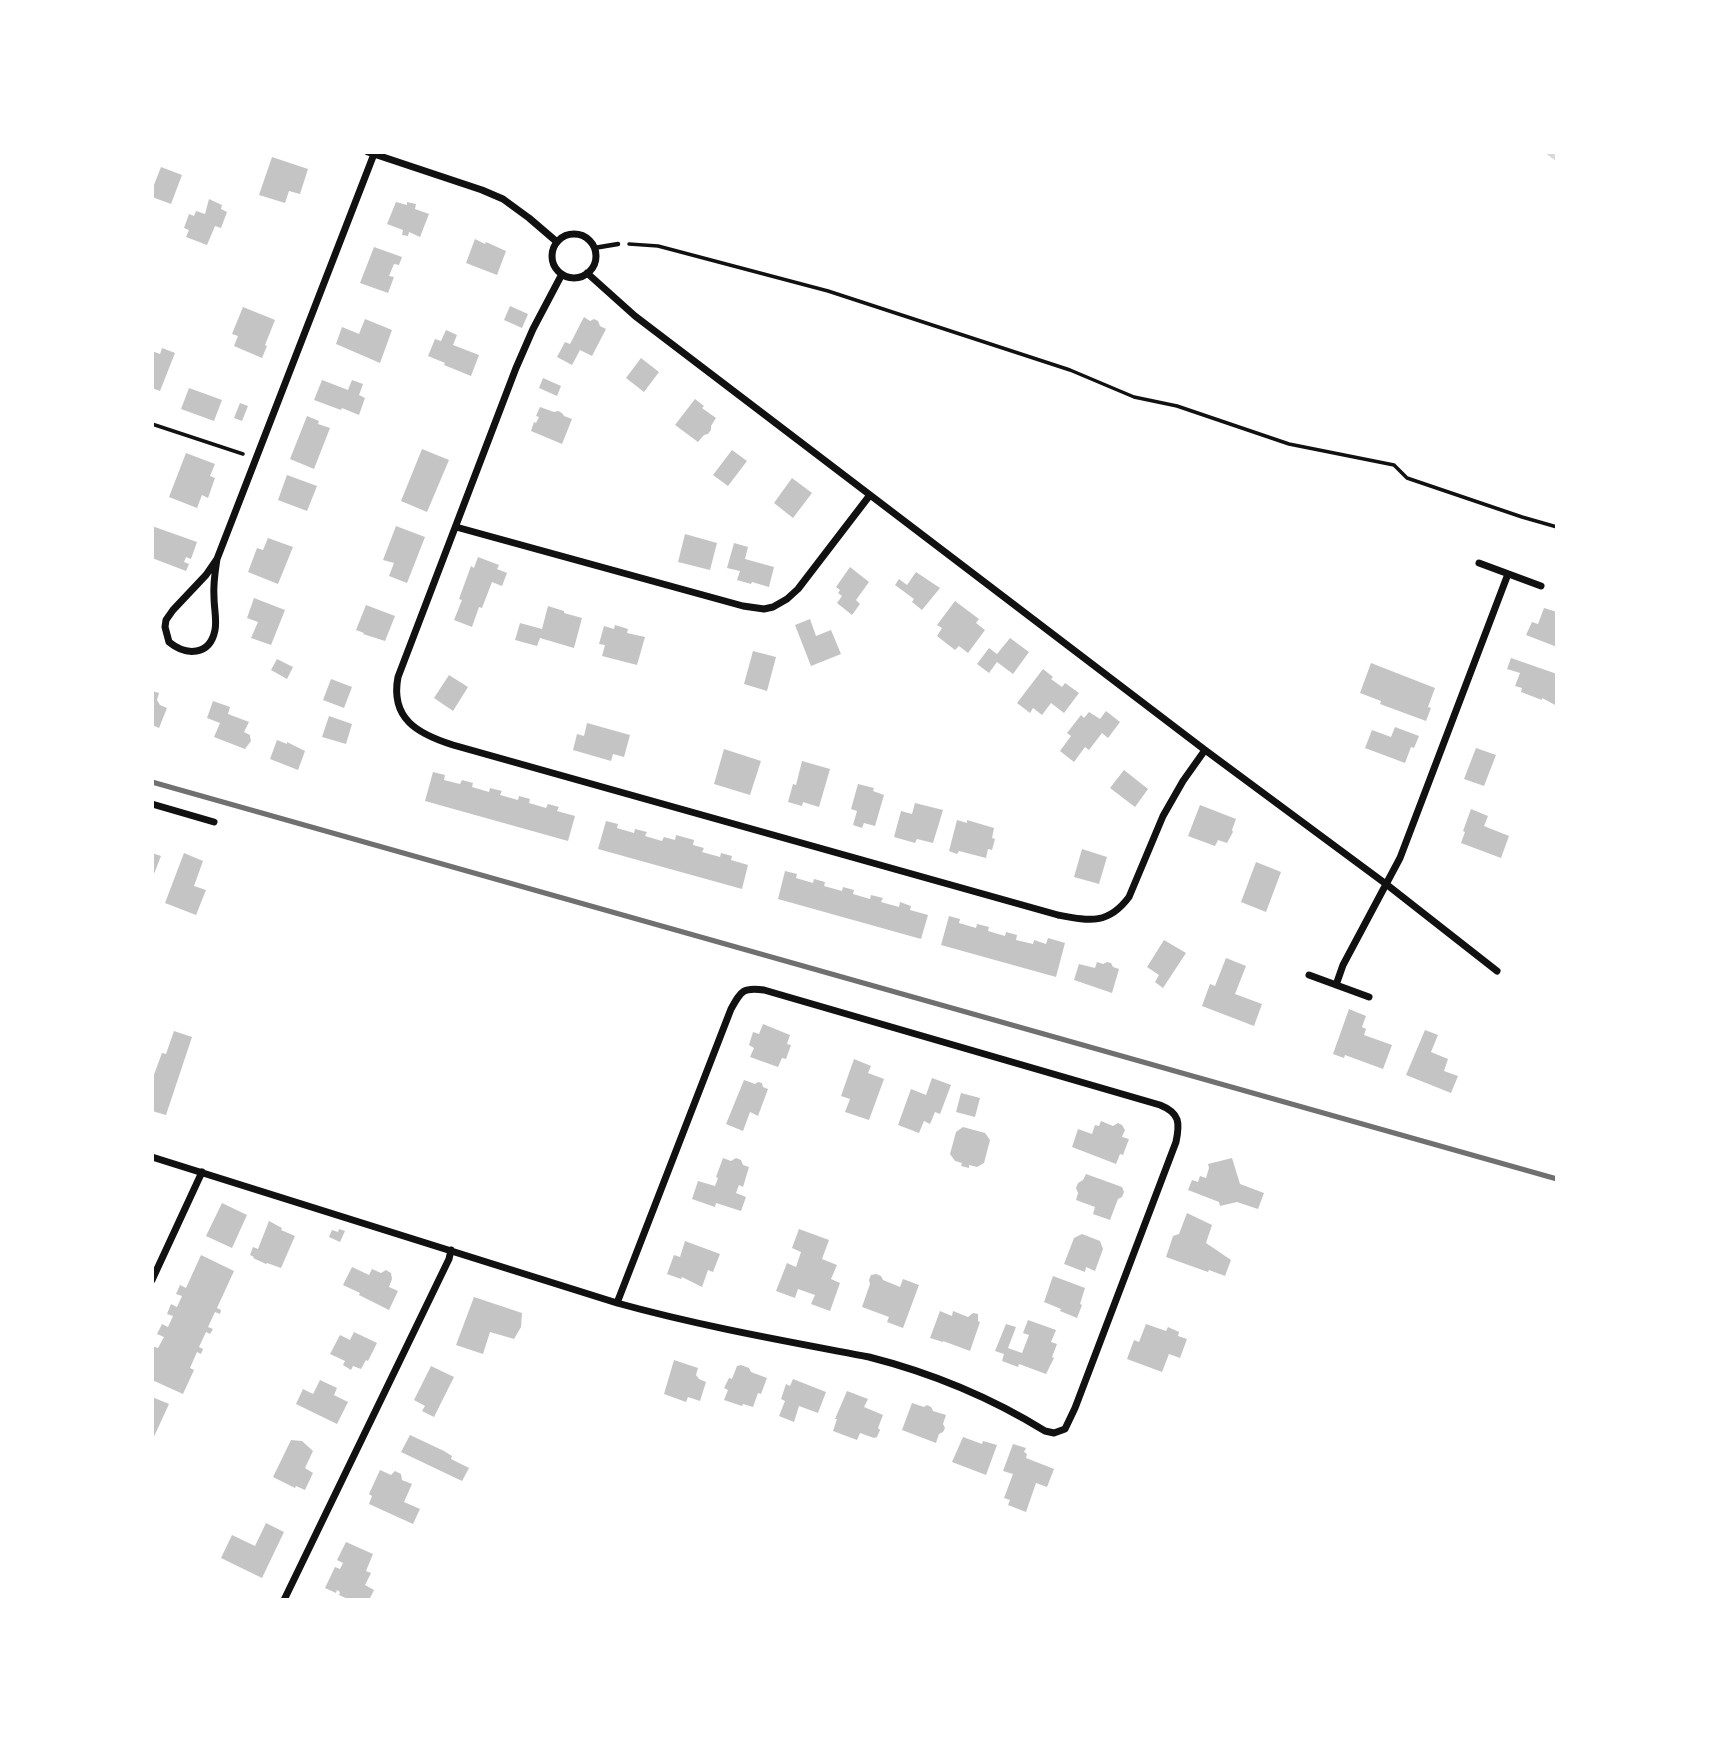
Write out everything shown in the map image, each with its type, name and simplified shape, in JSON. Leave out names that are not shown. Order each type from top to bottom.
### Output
[{"type":"street","points":[[217,559],[215,629],[208,644],[202,649],[185,652],[169,642],[166,620],[217,559],[371,153],[503,199],[556,242]]},
{"type":"street","points":[[576,234],[586,238],[594,248],[595,262],[587,273],[574,278],[562,274],[552,260],[556,242],[565,236],[576,234]]},
{"type":"street","points":[[587,273],[635,316],[1205,750],[1387,884],[1497,971]]},
{"type":"street","points":[[562,274],[524,349],[403,664],[396,687],[397,701],[409,723],[427,736],[453,745],[1058,915],[1090,920],[1113,914],[1129,897],[1163,816],[1205,750]]},
{"type":"street","points":[[456,527],[743,606],[764,609],[780,604],[798,589],[870,495]]},
{"type":"street","points":[[1479,564],[1541,586]]},
{"type":"street","points":[[1336,985],[1343,965],[1400,858],[1508,574]]},
{"type":"street","points":[[152,804],[214,822]]},
{"type":"street","points":[[1309,975],[1369,997]]},
{"type":"street","points":[[152,1157],[617,1303],[700,1325],[895,1364],[947,1381],[983,1397],[1045,1431],[1054,1433],[1065,1429],[1075,1408],[1176,1142],[1177,1118],[1160,1105],[765,990],[744,990],[731,1009],[617,1303]]},
{"type":"street","points":[[152,1280],[202,1172]]},
{"type":"street","points":[[284,1600],[451,1250]]},
{"type":"lane","points":[[594,248],[618,244]]},
{"type":"path","points":[[618,244],[659,246],[828,291],[1070,370],[1134,397],[1177,406],[1289,444],[1394,465],[1407,478],[1557,527]]},
{"type":"path","points":[[152,424],[256,458]]},
{"type":"building","points":[[272,157],[308,169],[300,194],[289,191],[285,203],[259,195]]},
{"type":"building","points":[[161,167],[182,175],[171,204],[152,197]]},
{"type":"building","points":[[209,199],[222,205],[221,209],[227,212],[221,228],[215,226],[207,245],[186,237],[189,230],[184,228],[189,214],[194,216],[196,211],[205,214]]},
{"type":"building","points":[[396,202],[416,204],[415,209],[429,214],[420,237],[409,232],[408,236],[402,235],[403,230],[387,224]]},
{"type":"building","points":[[475,239],[506,251],[497,275],[466,263]]},
{"type":"building","points":[[374,247],[402,257],[399,265],[394,264],[389,276],[394,277],[388,293],[360,283]]},
{"type":"building","points":[[510,306],[528,314],[522,328],[504,320]]},
{"type":"building","points":[[243,307],[275,320],[262,358],[234,346],[238,336],[232,334]]},
{"type":"building","points":[[584,317],[590,321],[598,321],[600,326],[606,329],[592,356],[580,350],[572,365],[557,357],[565,342],[570,344]]},
{"type":"building","points":[[365,319],[392,330],[380,363],[336,344],[342,327],[359,334]]},
{"type":"building","points":[[446,330],[457,335],[453,345],[479,355],[471,376],[428,356],[435,339],[441,341]]},
{"type":"building","points":[[162,348],[175,353],[160,391],[152,388],[152,351],[160,354]]},
{"type":"building","points":[[641,358],[659,372],[644,392],[626,378]]},
{"type":"building","points":[[543,378],[561,386],[557,396],[539,388]]},
{"type":"building","points":[[322,380],[348,390],[352,380],[363,384],[359,395],[365,398],[359,415],[314,400]]},
{"type":"building","points":[[189,388],[222,400],[214,421],[181,409]]},
{"type":"building","points":[[695,399],[716,418],[708,434],[698,442],[675,425]]},
{"type":"building","points":[[240,403],[248,406],[242,421],[234,418]]},
{"type":"building","points":[[540,407],[558,411],[572,419],[562,444],[531,431],[539,417],[536,416]]},
{"type":"building","points":[[307,416],[330,428],[314,469],[290,459]]},
{"type":"building","points":[[422,449],[449,460],[427,512],[401,501]]},
{"type":"building","points":[[732,450],[747,461],[728,486],[713,475]]},
{"type":"building","points":[[186,453],[215,464],[210,476],[215,478],[208,498],[202,495],[197,508],[169,497]]},
{"type":"building","points":[[287,475],[317,486],[307,511],[278,500]]},
{"type":"building","points":[[792,478],[812,493],[793,518],[774,503]]},
{"type":"building","points":[[152,526],[197,542],[191,559],[186,557],[184,562],[189,564],[186,571],[152,558]]},
{"type":"building","points":[[396,526],[425,537],[407,583],[389,576],[394,563],[383,560]]},
{"type":"building","points":[[685,534],[717,543],[710,570],[678,562]]},
{"type":"building","points":[[268,538],[293,547],[278,584],[248,572],[257,548],[263,550]]},
{"type":"building","points":[[734,543],[748,547],[745,559],[774,567],[769,587],[737,580],[740,571],[727,568]]},
{"type":"building","points":[[478,557],[499,565],[497,569],[507,573],[502,586],[492,582],[472,627],[454,620],[471,566],[474,568]]},
{"type":"building","points":[[850,567],[869,582],[856,600],[860,604],[852,615],[837,603],[842,596],[836,587]]},
{"type":"building","points":[[916,572],[940,588],[922,610],[912,602],[914,599],[895,585],[899,579],[907,585]]},
{"type":"building","points":[[254,598],[285,610],[271,645],[251,638],[258,622],[247,618]]},
{"type":"building","points":[[955,601],[979,619],[976,623],[985,630],[968,653],[959,646],[955,650],[937,636],[942,628],[937,625]]},
{"type":"building","points":[[366,605],[395,616],[385,641],[356,630]]},
{"type":"building","points":[[548,606],[582,618],[574,648],[540,638],[537,646],[515,640],[520,623],[542,629]]},
{"type":"building","points":[[1544,608],[1557,612],[1557,647],[1526,635],[1532,622],[1538,624]]},
{"type":"building","points":[[810,619],[816,636],[831,630],[841,654],[811,666],[795,625]]},
{"type":"building","points":[[615,625],[628,629],[627,633],[645,637],[637,665],[602,656],[605,645],[599,644],[604,626],[614,629]]},
{"type":"building","points":[[1010,638],[1029,652],[1013,674],[997,662],[989,673],[977,664],[989,648],[997,654]]},
{"type":"building","points":[[753,651],[776,657],[767,691],[744,684]]},
{"type":"building","points":[[1511,658],[1557,674],[1557,706],[1521,692],[1522,688],[1515,686],[1520,673],[1507,669]]},
{"type":"building","points":[[277,659],[293,667],[287,679],[271,670]]},
{"type":"building","points":[[1371,663],[1435,688],[1426,721],[1380,704],[1381,701],[1360,693]]},
{"type":"building","points":[[1043,669],[1062,687],[1065,683],[1079,693],[1064,713],[1051,703],[1042,715],[1033,708],[1030,713],[1017,703]]},
{"type":"building","points":[[449,675],[468,687],[453,711],[434,698]]},
{"type":"building","points":[[331,679],[352,687],[344,708],[323,700]]},
{"type":"building","points":[[152,691],[159,693],[157,700],[167,708],[159,728],[152,725]]},
{"type":"building","points":[[213,701],[230,707],[228,714],[249,722],[244,732],[250,735],[251,741],[245,749],[214,737],[220,723],[207,718]]},
{"type":"building","points":[[1106,711],[1120,722],[1108,738],[1102,733],[1089,750],[1085,747],[1074,762],[1060,751],[1071,736],[1067,733],[1081,715],[1084,718],[1089,712],[1100,719]]},
{"type":"building","points":[[329,716],[352,724],[346,744],[322,737]]},
{"type":"building","points":[[587,723],[630,735],[624,757],[613,754],[611,761],[573,750],[577,734],[584,736]]},
{"type":"building","points":[[1395,727],[1419,736],[1405,763],[1365,748],[1372,730],[1391,737]]},
{"type":"building","points":[[277,740],[305,751],[298,770],[270,759]]},
{"type":"building","points":[[1476,748],[1496,755],[1484,786],[1464,779]]},
{"type":"building","points":[[724,749],[761,761],[750,795],[714,784]]},
{"type":"building","points":[[802,761],[830,769],[819,807],[803,802],[802,806],[788,802]]},
{"type":"building","points":[[1124,770],[1148,789],[1135,807],[1110,788]]},
{"type":"building","points":[[433,772],[445,775],[444,780],[460,784],[462,780],[473,783],[472,787],[489,792],[490,788],[502,791],[500,795],[518,800],[519,796],[530,799],[529,803],[546,808],[548,804],[559,807],[557,811],[575,816],[568,841],[425,801]]},
{"type":"building","points":[[858,784],[874,788],[873,791],[884,795],[875,826],[864,823],[862,828],[853,825],[857,811],[851,809]]},
{"type":"building","points":[[915,803],[943,810],[933,843],[917,839],[915,843],[894,837],[901,811],[912,814]]},
{"type":"building","points":[[1200,805],[1236,819],[1227,843],[1218,840],[1215,846],[1188,836]]},
{"type":"building","points":[[1471,809],[1488,816],[1484,826],[1509,836],[1501,858],[1461,843]]},
{"type":"building","points":[[957,820],[967,823],[967,820],[994,828],[992,838],[995,839],[986,858],[949,851]]},
{"type":"building","points":[[606,821],[618,824],[617,828],[634,833],[635,829],[647,832],[645,836],[662,841],[664,837],[675,840],[676,835],[694,840],[693,845],[704,848],[702,852],[720,857],[721,853],[732,856],[731,860],[748,865],[742,889],[598,849]]},
{"type":"building","points":[[1082,849],[1107,857],[1099,884],[1074,877]]},
{"type":"building","points":[[152,853],[161,856],[152,879]]},
{"type":"building","points":[[184,853],[203,861],[194,886],[206,890],[196,915],[165,903]]},
{"type":"building","points":[[1256,862],[1281,872],[1266,912],[1241,902]]},
{"type":"building","points":[[785,871],[797,874],[796,878],[813,883],[814,879],[825,882],[824,886],[842,891],[843,887],[854,890],[853,894],[870,899],[871,895],[883,898],[881,902],[899,907],[900,902],[911,906],[910,910],[928,915],[921,939],[778,899]]},
{"type":"building","points":[[949,916],[960,919],[959,923],[976,928],[977,924],[989,927],[988,931],[1005,936],[1006,932],[1017,935],[1016,940],[1033,944],[1034,940],[1046,944],[1048,938],[1065,943],[1056,977],[941,945]]},
{"type":"building","points":[[1164,940],[1186,953],[1163,988],[1155,982],[1159,975],[1147,967]]},
{"type":"building","points":[[1226,958],[1246,966],[1235,994],[1262,1004],[1254,1026],[1202,1006],[1210,984],[1215,986]]},
{"type":"building","points":[[1097,962],[1111,963],[1119,969],[1112,993],[1074,980],[1079,964],[1095,968]]},
{"type":"building","points":[[1349,1009],[1366,1016],[1362,1027],[1366,1029],[1364,1035],[1392,1045],[1383,1069],[1345,1055],[1344,1058],[1333,1054]]},
{"type":"building","points":[[763,1024],[790,1035],[787,1044],[791,1045],[786,1059],[782,1058],[778,1067],[750,1057],[754,1048],[749,1045],[753,1032],[759,1034]]},
{"type":"building","points":[[1425,1030],[1438,1035],[1431,1052],[1448,1059],[1444,1071],[1458,1076],[1451,1093],[1406,1075]]},
{"type":"building","points":[[174,1031],[192,1037],[166,1115],[152,1111],[152,1080],[162,1053],[166,1054]]},
{"type":"building","points":[[854,1059],[871,1066],[868,1073],[884,1079],[869,1120],[845,1112],[850,1099],[841,1096]]},
{"type":"building","points":[[932,1078],[951,1085],[940,1114],[935,1112],[930,1124],[924,1121],[919,1133],[898,1125],[911,1089],[926,1095]]},
{"type":"building","points":[[744,1080],[755,1084],[762,1083],[763,1087],[768,1089],[758,1116],[750,1112],[743,1131],[726,1124]]},
{"type":"building","points":[[961,1093],[980,1098],[975,1117],[956,1112]]},
{"type":"building","points":[[1101,1121],[1113,1126],[1118,1123],[1122,1125],[1125,1130],[1122,1137],[1129,1139],[1116,1164],[1072,1147],[1078,1129],[1092,1134],[1095,1125],[1099,1126]]},
{"type":"building","points":[[963,1127],[985,1133],[990,1140],[984,1163],[977,1167],[961,1166],[962,1163],[955,1161],[950,1154],[956,1132]]},
{"type":"building","points":[[723,1158],[731,1161],[736,1158],[749,1167],[743,1187],[739,1185],[736,1193],[746,1197],[741,1211],[716,1203],[715,1207],[692,1199],[698,1181],[715,1186]]},
{"type":"building","points":[[1232,1158],[1240,1184],[1264,1193],[1258,1209],[1237,1202],[1220,1206],[1219,1202],[1188,1190],[1192,1180],[1198,1182],[1200,1176],[1206,1178],[1208,1164]]},
{"type":"building","points":[[1086,1174],[1122,1187],[1124,1192],[1118,1199],[1110,1220],[1093,1214],[1095,1207],[1076,1200],[1076,1188]]},
{"type":"building","points":[[222,1203],[247,1215],[232,1248],[206,1236]]},
{"type":"building","points":[[1187,1213],[1212,1225],[1206,1243],[1231,1260],[1225,1276],[1166,1257],[1173,1236],[1179,1234]]},
{"type":"building","points":[[269,1221],[295,1236],[281,1268],[266,1264],[250,1255],[253,1247],[258,1249]]},
{"type":"building","points":[[339,1229],[345,1231],[340,1242],[329,1237],[332,1230],[338,1232]]},
{"type":"building","points":[[799,1229],[829,1240],[822,1259],[837,1265],[831,1279],[840,1283],[830,1311],[811,1304],[815,1295],[798,1289],[795,1298],[776,1291],[787,1263],[796,1267],[801,1252],[792,1248]]},
{"type":"building","points":[[1082,1234],[1100,1241],[1103,1249],[1095,1271],[1086,1267],[1085,1272],[1064,1264],[1074,1238]]},
{"type":"building","points":[[685,1241],[720,1254],[713,1272],[708,1270],[702,1287],[682,1277],[681,1279],[667,1274],[674,1255],[680,1257]]},
{"type":"building","points":[[201,1255],[234,1271],[217,1308],[221,1310],[220,1314],[215,1312],[208,1327],[213,1329],[210,1334],[206,1332],[199,1347],[203,1349],[201,1354],[197,1352],[190,1368],[194,1370],[183,1394],[152,1380],[152,1346],[158,1348],[164,1337],[157,1334],[162,1324],[168,1327],[173,1316],[167,1314],[171,1304],[177,1307],[182,1296],[176,1294],[180,1285],[186,1288]]},
{"type":"building","points":[[352,1267],[369,1275],[372,1269],[391,1273],[389,1287],[398,1291],[389,1310],[343,1285]]},
{"type":"building","points":[[876,1274],[900,1287],[903,1279],[919,1285],[903,1328],[887,1322],[889,1317],[862,1307],[871,1275]]},
{"type":"building","points":[[1053,1276],[1085,1288],[1077,1318],[1044,1302]]},
{"type":"building","points":[[474,1297],[522,1313],[521,1327],[514,1339],[490,1332],[483,1354],[456,1345]]},
{"type":"building","points":[[940,1311],[952,1316],[953,1311],[968,1317],[973,1313],[978,1314],[980,1322],[970,1351],[930,1338]]},
{"type":"building","points":[[1028,1320],[1056,1330],[1051,1342],[1057,1344],[1052,1357],[1054,1358],[1046,1374],[1002,1361],[1004,1354],[995,1351],[1006,1324],[1016,1327],[1008,1348],[1022,1353],[1029,1335],[1023,1333]]},
{"type":"building","points":[[1146,1324],[1166,1331],[1168,1327],[1179,1332],[1178,1336],[1187,1339],[1180,1358],[1169,1354],[1162,1372],[1127,1359],[1134,1340],[1139,1342]]},
{"type":"building","points":[[354,1332],[377,1343],[361,1369],[353,1366],[351,1370],[343,1365],[345,1361],[330,1354],[340,1335],[350,1340]]},
{"type":"building","points":[[674,1360],[698,1368],[696,1375],[706,1382],[700,1401],[688,1397],[686,1402],[664,1394]]},
{"type":"building","points":[[741,1365],[767,1378],[753,1407],[724,1400],[728,1390],[724,1388],[729,1378],[732,1379],[737,1366]]},
{"type":"building","points":[[431,1366],[454,1377],[434,1417],[422,1411],[425,1406],[414,1400]]},
{"type":"building","points":[[793,1379],[826,1392],[818,1413],[799,1406],[794,1422],[779,1416],[785,1401],[781,1399],[786,1384],[790,1386]]},
{"type":"building","points":[[320,1380],[337,1388],[334,1395],[348,1402],[337,1424],[296,1404],[303,1389],[313,1394]]},
{"type":"building","points":[[847,1391],[868,1399],[864,1407],[883,1415],[877,1437],[860,1433],[857,1440],[833,1431]]},
{"type":"building","points":[[152,1397],[169,1404],[152,1441]]},
{"type":"building","points":[[912,1403],[924,1407],[927,1405],[933,1411],[946,1415],[943,1424],[945,1428],[936,1443],[902,1430]]},
{"type":"building","points":[[410,1435],[444,1451],[452,1456],[451,1459],[469,1468],[462,1481],[401,1452]]},
{"type":"building","points":[[963,1437],[982,1444],[983,1441],[997,1445],[986,1475],[952,1462]]},
{"type":"building","points":[[291,1440],[302,1441],[313,1451],[305,1468],[313,1473],[305,1490],[273,1477]]},
{"type":"building","points":[[1013,1444],[1026,1448],[1026,1458],[1054,1469],[1047,1487],[1036,1483],[1026,1512],[1008,1505],[1010,1500],[1004,1498],[1013,1474],[1003,1471]]},
{"type":"building","points":[[380,1470],[391,1475],[395,1471],[401,1474],[402,1480],[412,1484],[404,1502],[420,1509],[413,1524],[369,1504],[372,1496],[369,1494]]},
{"type":"building","points":[[266,1523],[284,1532],[262,1578],[221,1558],[232,1535],[255,1546]]},
{"type":"building","points":[[346,1542],[373,1554],[366,1571],[371,1573],[365,1585],[374,1590],[369,1600],[350,1600],[339,1595],[337,1590],[336,1593],[325,1588],[335,1567],[340,1569],[343,1563],[337,1560]]},
{"type":"waterway","points":[[1549,152],[1557,158]]},
{"type":"railway","points":[[152,782],[1557,1179]]}]
